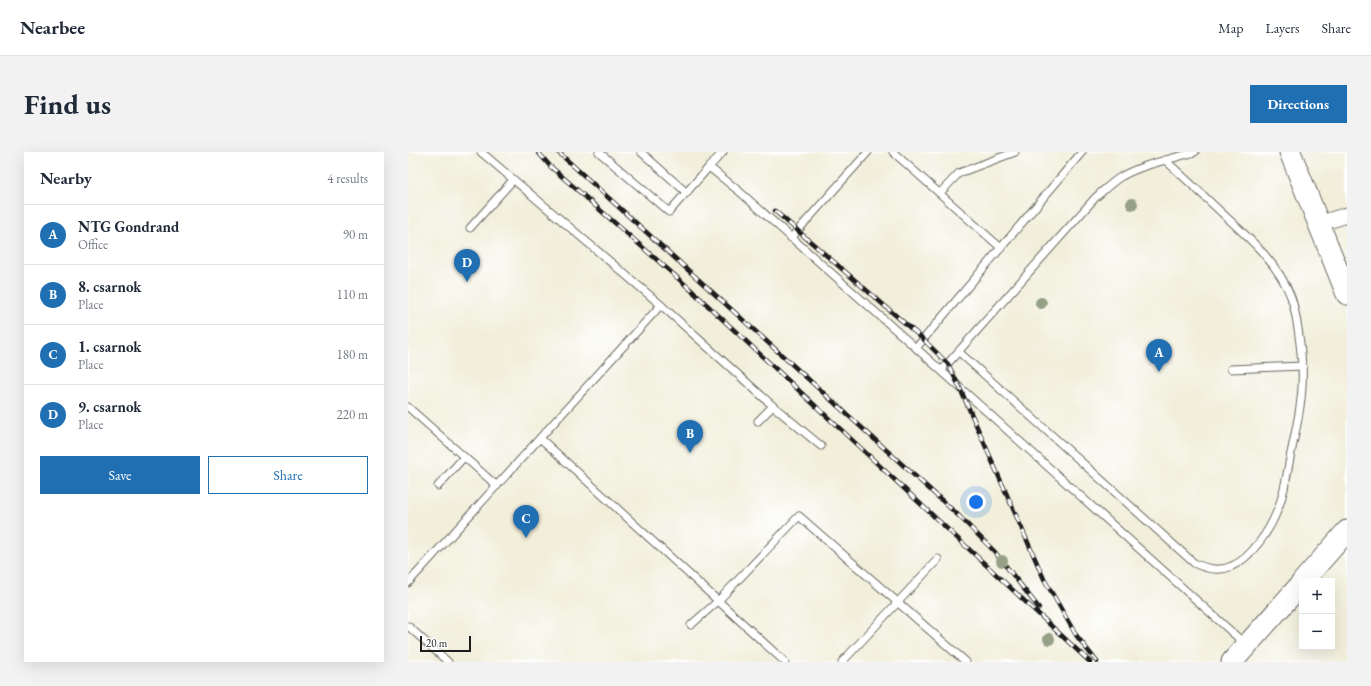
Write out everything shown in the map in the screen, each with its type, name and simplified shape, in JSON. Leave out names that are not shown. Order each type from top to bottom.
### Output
[{"type":"street","points":[[1290,152],[1347,294]]},
{"type":"street","points":[[1318,224],[1347,215]]},
{"type":"street","points":[[1306,578],[1347,531]]},
{"type":"street","points":[[1232,662],[1299,586]]},
{"type":"lane","points":[[481,152],[661,305],[773,406],[821,446]]},
{"type":"lane","points":[[599,152],[669,212],[723,152]]},
{"type":"lane","points":[[641,152],[687,193]]},
{"type":"lane","points":[[791,238],[868,152]]},
{"type":"lane","points":[[894,152],[903,155],[940,193],[1002,248]]},
{"type":"lane","points":[[940,193],[959,173],[1015,152]]},
{"type":"lane","points":[[916,348],[1082,152]]},
{"type":"lane","points":[[942,370],[1104,189],[1121,177],[1135,170],[1195,152]]},
{"type":"lane","points":[[959,352],[1194,563],[1202,567],[1216,569],[1232,567],[1242,561],[1256,546],[1269,528],[1277,511],[1282,496],[1296,431],[1301,398],[1303,366],[1295,310],[1282,278],[1256,245],[1166,160]]},
{"type":"lane","points":[[709,167],[942,370],[1247,645]]},
{"type":"lane","points":[[470,228],[514,180]]},
{"type":"lane","points":[[408,584],[661,305]]},
{"type":"lane","points":[[1231,369],[1303,366]]},
{"type":"lane","points":[[758,421],[773,406]]},
{"type":"lane","points":[[408,407],[497,486]]},
{"type":"lane","points":[[540,438],[785,662]]},
{"type":"lane","points":[[438,486],[464,457]]},
{"type":"lane","points":[[691,625],[718,601],[799,516],[966,662]]},
{"type":"lane","points":[[842,662],[938,559]]},
{"type":"lane","points":[[408,626],[448,662]]},
{"type":"railway","points":[[538,152],[550,166],[689,288],[1090,662]]},
{"type":"railway","points":[[558,152],[959,516],[994,551],[1039,608]]},
{"type":"railway","points":[[775,211],[923,339],[948,364],[1044,579],[1076,635],[1097,662]]},
{"type":"place","name":"9. csarnok","points":[[467,282]]},
{"type":"place","name":"NTG Gondrand","points":[[1159,372]]},
{"type":"place","name":"8. csarnok","points":[[690,453]]},
{"type":"place","name":"1. csarnok","points":[[526,538]]}]
